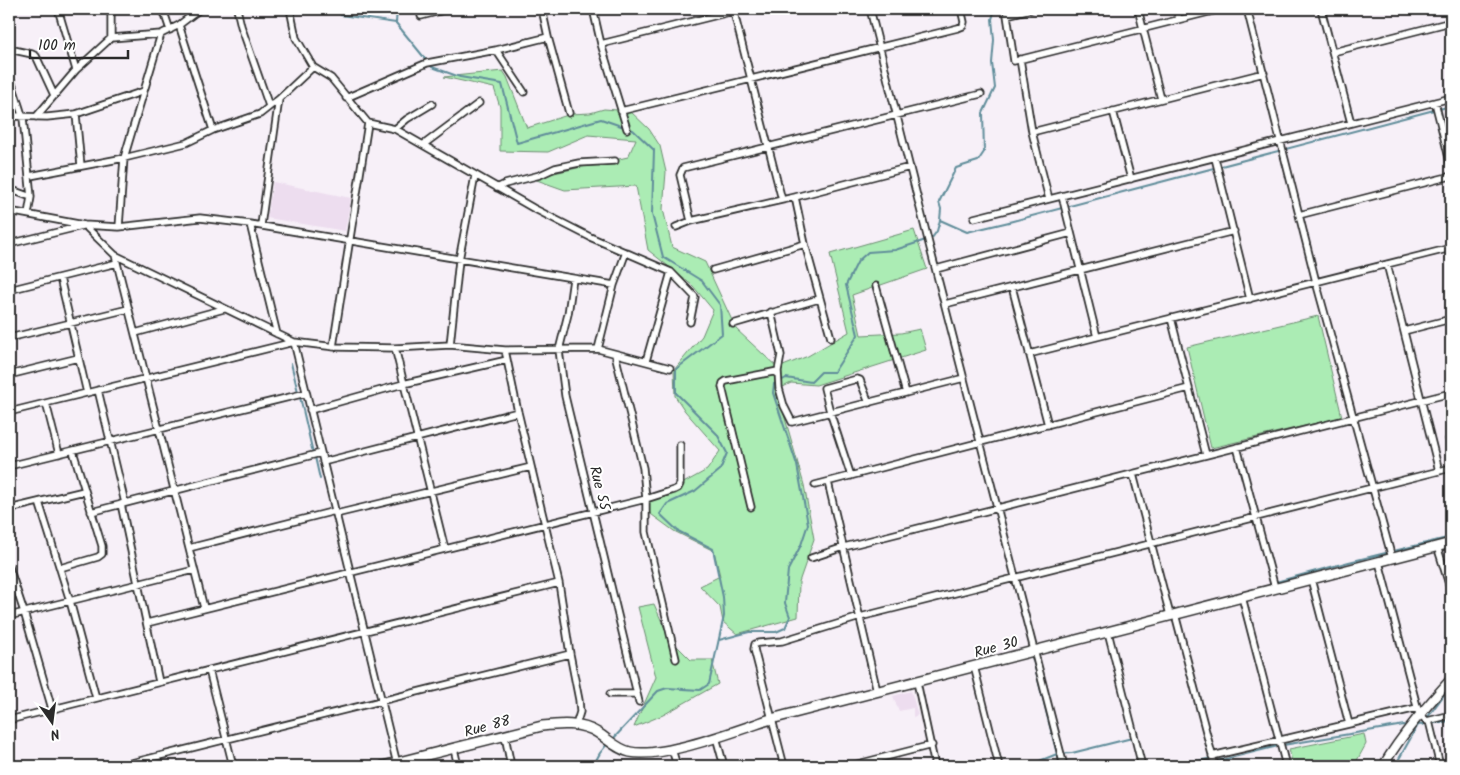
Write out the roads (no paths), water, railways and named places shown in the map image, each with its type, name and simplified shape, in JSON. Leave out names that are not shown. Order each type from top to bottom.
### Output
[{"type":"main road","name":"Rue 30","points":[[619,749],[639,753],[672,749],[771,719],[1451,543]]},
{"type":"main road","name":"Rue 88","points":[[383,766],[397,765],[542,726],[559,724],[589,728],[619,749]]},
{"type":"street","points":[[58,9],[76,70]]},
{"type":"street","points":[[110,38],[111,9]]},
{"type":"street","points":[[163,9],[170,30]]},
{"type":"street","points":[[36,117],[76,70],[110,38],[162,34],[179,25],[200,9]]},
{"type":"street","points":[[236,9],[269,106]]},
{"type":"street","points":[[290,9],[296,38],[313,67],[331,78],[368,123],[395,129],[475,176],[574,229],[671,272],[695,297],[690,322]]},
{"type":"street","points":[[421,16],[448,9]]},
{"type":"street","points":[[542,9],[569,113]]},
{"type":"street","points":[[593,9],[601,44],[627,129]]},
{"type":"street","points":[[601,44],[742,9]]},
{"type":"street","points":[[870,9],[1064,766]]},
{"type":"street","points":[[621,111],[880,48],[962,26],[964,22],[960,9]]},
{"type":"street","points":[[1031,9],[1007,15],[1014,61],[1221,9]]},
{"type":"street","points":[[1138,9],[1161,99]]},
{"type":"street","points":[[1176,9],[1179,19]]},
{"type":"street","points":[[1247,9],[1316,282],[1392,558]]},
{"type":"street","points":[[1321,9],[1351,123]]},
{"type":"street","points":[[733,10],[782,200]]},
{"type":"street","points":[[1333,52],[1451,22]]},
{"type":"street","points":[[179,25],[213,130]]},
{"type":"street","points":[[119,227],[124,158],[162,34]]},
{"type":"street","points":[[346,98],[427,63],[496,50],[548,37]]},
{"type":"street","points":[[9,49],[36,56],[54,96]]},
{"type":"street","points":[[496,50],[524,92]]},
{"type":"street","points":[[1020,59],[1032,132],[1050,199]]},
{"type":"street","points":[[30,176],[124,158],[186,143],[213,130],[260,114],[313,67]]},
{"type":"street","points":[[1032,132],[1264,73]]},
{"type":"street","points":[[9,74],[23,118],[30,176],[31,196],[28,214]]},
{"type":"street","points":[[9,116],[23,118],[76,114],[144,91]]},
{"type":"street","points":[[692,221],[680,175],[682,168],[981,94]]},
{"type":"street","points":[[974,218],[1451,98]]},
{"type":"street","points":[[261,225],[279,99]]},
{"type":"street","points":[[1435,102],[1451,166]]},
{"type":"street","points":[[423,145],[479,103]]},
{"type":"street","points":[[395,129],[432,104]]},
{"type":"street","points":[[1114,111],[1131,179]]},
{"type":"street","points":[[76,114],[81,166]]},
{"type":"street","points":[[333,347],[368,123]]},
{"type":"street","points":[[1215,158],[1250,299]]},
{"type":"street","points":[[497,188],[505,184],[540,176],[554,168],[579,163],[615,161]]},
{"type":"street","points":[[676,227],[692,221],[795,197],[910,166]]},
{"type":"street","points":[[450,345],[459,260],[475,176]]},
{"type":"street","points":[[1299,215],[1451,176]]},
{"type":"street","points":[[9,189],[31,196]]},
{"type":"street","points":[[1062,196],[1097,337]]},
{"type":"street","points":[[795,197],[819,299],[831,338]]},
{"type":"street","points":[[9,211],[84,225],[119,227],[200,218],[261,225],[614,285]]},
{"type":"street","points":[[250,224],[277,334]]},
{"type":"street","points":[[9,244],[84,225]]},
{"type":"street","points":[[84,225],[115,255],[294,342],[333,347],[396,348],[450,345],[505,350],[598,349],[670,368]]},
{"type":"street","points":[[945,304],[1234,231]]},
{"type":"street","points":[[936,269],[1071,233]]},
{"type":"street","points":[[713,270],[805,244]]},
{"type":"street","points":[[1029,354],[1451,248]]},
{"type":"street","points":[[598,349],[614,285],[626,252]]},
{"type":"street","points":[[115,255],[204,608]]},
{"type":"street","points":[[9,290],[117,263]]},
{"type":"street","points":[[1387,264],[1439,471]]},
{"type":"street","points":[[646,361],[671,272]]},
{"type":"street","points":[[60,278],[69,323],[87,393]]},
{"type":"street","name":"Rue 55","points":[[573,279],[568,314],[559,350],[565,396],[639,702]]},
{"type":"street","points":[[876,286],[906,393]]},
{"type":"street","points":[[1012,287],[1048,425]]},
{"type":"street","points":[[733,324],[819,299]]},
{"type":"street","points":[[9,338],[128,308]]},
{"type":"street","points":[[135,334],[224,309]]},
{"type":"street","points":[[771,312],[781,355],[778,371],[779,388],[790,420],[794,422],[964,378]]},
{"type":"street","points":[[1171,318],[1206,455]]},
{"type":"street","points":[[1404,331],[1451,319]]},
{"type":"street","points":[[9,412],[294,342]]},
{"type":"street","points":[[294,342],[397,765]]},
{"type":"street","points":[[396,348],[403,384],[444,549]]},
{"type":"street","points":[[505,350],[559,583],[579,700],[580,712],[576,725]]},
{"type":"street","points":[[615,354],[643,468],[646,499],[646,532],[676,659]]},
{"type":"street","points":[[9,375],[78,358]]},
{"type":"street","points":[[310,410],[403,384],[506,360]]},
{"type":"street","points":[[751,507],[722,386],[726,381],[778,371]]},
{"type":"street","points":[[851,476],[824,388],[857,379],[862,382],[869,403]]},
{"type":"street","points":[[815,486],[1189,388]]},
{"type":"street","points":[[98,390],[160,682]]},
{"type":"street","points":[[9,466],[306,393]]},
{"type":"street","points":[[810,558],[844,546],[1451,394]]},
{"type":"street","points":[[46,403],[59,454]]},
{"type":"street","points":[[323,462],[518,412]]},
{"type":"street","points":[[1451,438],[1449,439],[1451,446]]},
{"type":"street","points":[[147,623],[646,499],[678,488],[680,484],[680,445]]},
{"type":"street","points":[[1237,448],[1275,588]]},
{"type":"street","points":[[60,568],[98,557],[102,554],[102,546],[73,451]]},
{"type":"street","points":[[91,512],[321,453]]},
{"type":"street","points":[[188,548],[531,467]]},
{"type":"street","points":[[784,766],[754,649],[755,644],[782,641],[860,618],[1016,577],[1451,468]]},
{"type":"street","points":[[1133,474],[1213,761]]},
{"type":"street","points":[[828,482],[877,692]]},
{"type":"street","points":[[9,507],[84,491]]},
{"type":"street","points":[[39,502],[70,601],[96,698]]},
{"type":"street","points":[[1438,546],[1451,591]]},
{"type":"street","points":[[1380,562],[1418,711],[1429,721],[1440,766]]},
{"type":"street","points":[[9,567],[52,709]]},
{"type":"street","points":[[9,616],[194,570]]},
{"type":"street","points":[[1311,579],[1348,724]]},
{"type":"street","points":[[9,720],[559,583]]},
{"type":"street","points":[[1242,597],[1286,766]]},
{"type":"street","points":[[1108,632],[1142,766]]},
{"type":"street","points":[[119,766],[570,654]]},
{"type":"street","points":[[974,666],[999,766]]},
{"type":"street","points":[[209,670],[233,766]]},
{"type":"street","points":[[1383,766],[1418,711],[1451,679]]},
{"type":"street","points":[[916,682],[932,745],[935,766]]},
{"type":"street","points":[[610,694],[637,694]]},
{"type":"street","points":[[1198,766],[1348,724],[1418,711]]},
{"type":"street","points":[[1429,721],[1451,715]]},
{"type":"street","points":[[505,736],[512,766]]},
{"type":"street","points":[[716,737],[724,766]]},
{"type":"street","points":[[850,766],[932,745]]},
{"type":"street","points":[[454,749],[458,766]]},
{"type":"street","points":[[672,749],[677,766]]},
{"type":"waterway","points":[[336,9],[341,15],[396,23],[427,61]]},
{"type":"waterway","points":[[396,23],[397,9]]},
{"type":"waterway","points":[[781,381],[786,378],[811,382],[821,372],[834,372],[858,335],[846,285],[858,261],[868,252],[895,250],[932,238],[937,231],[940,220],[941,209],[939,202],[956,168],[978,161],[984,152],[983,113],[995,88],[992,63],[994,40],[992,19],[995,9]]},
{"type":"waterway","points":[[430,65],[460,77],[502,84],[517,143],[601,119],[624,127]]},
{"type":"waterway","points":[[1439,109],[1451,106]]},
{"type":"waterway","points":[[940,220],[967,232],[1434,110]]},
{"type":"waterway","points":[[612,740],[658,691],[667,688],[700,690],[709,684],[724,616],[723,597],[713,549],[678,531],[660,514],[667,504],[695,491],[720,470],[727,453],[717,434],[676,393],[676,369],[722,334],[720,305],[702,281],[663,257],[652,214],[654,150],[633,130],[629,129]]},
{"type":"waterway","points":[[291,363],[298,392]]},
{"type":"waterway","points":[[719,640],[749,632],[776,632],[785,628],[790,617],[785,603],[788,570],[801,545],[808,524],[797,465],[773,393],[774,384],[776,383]]},
{"type":"waterway","points":[[300,397],[313,453]]},
{"type":"waterway","points":[[315,457],[320,479]]},
{"type":"waterway","points":[[1276,582],[1451,537]]},
{"type":"waterway","points":[[1032,656],[1060,766]]},
{"type":"waterway","points":[[1422,725],[1451,687]]},
{"type":"waterway","points":[[1395,766],[1418,725],[1451,721]]},
{"type":"waterway","points":[[1283,745],[1404,725]]},
{"type":"waterway","points":[[1027,766],[1057,754],[1072,753],[1132,738],[1133,741]]},
{"type":"waterway","points":[[593,766],[608,743]]},
{"type":"waterway","points":[[1176,766],[1208,759],[1218,761],[1278,746]]}]
